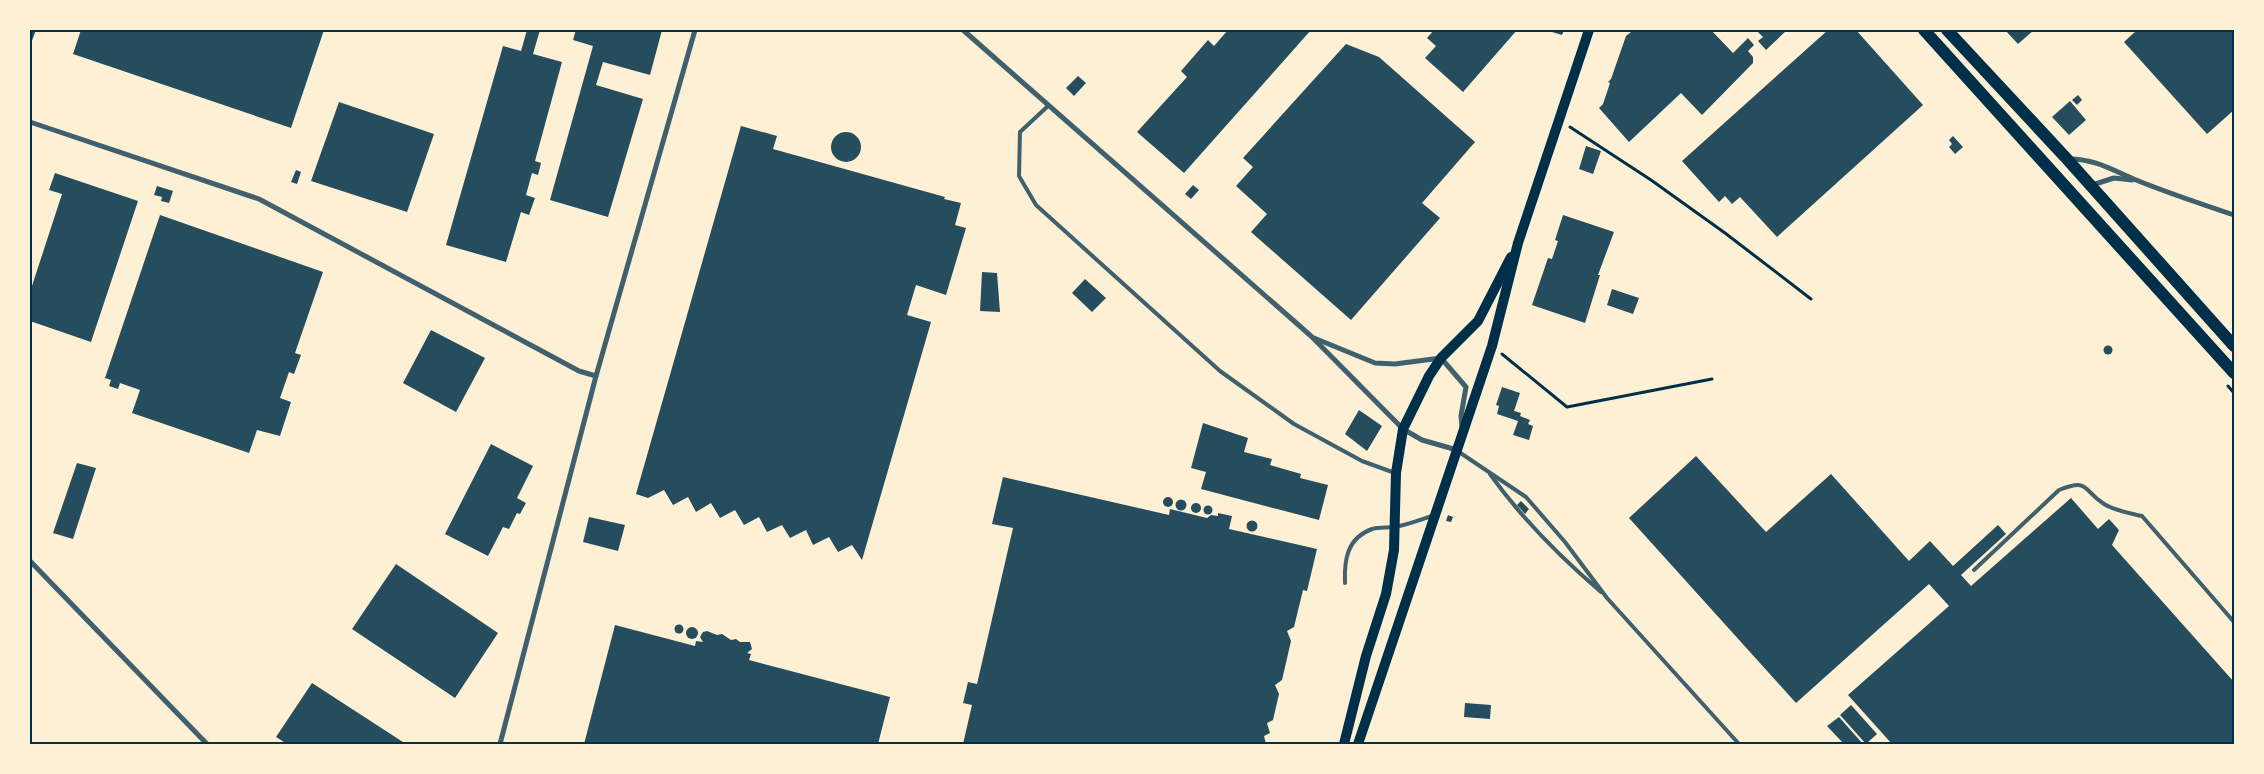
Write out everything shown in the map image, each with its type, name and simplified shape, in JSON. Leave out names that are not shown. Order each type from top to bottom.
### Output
[{"type":"main road","points":[[1358,744],[1492,346],[1518,243],[1590,30]]},
{"type":"main road","points":[[1924,30],[2234,373]]},
{"type":"main road","points":[[1946,30],[2067,159],[2234,346]]},
{"type":"main road","points":[[2063,183],[2071,187],[2083,188],[2091,186]]},
{"type":"main road","points":[[1344,744],[1366,656],[1386,594],[1394,550],[1396,473],[1403,429],[1429,376],[1441,358],[1478,321],[1518,243]]},
{"type":"street","points":[[500,744],[596,376],[695,30]]},
{"type":"street","points":[[964,30],[1311,336],[1403,429],[1422,440],[1457,450]]},
{"type":"street","points":[[30,122],[259,199],[579,370],[596,376]]},
{"type":"street","points":[[2067,159],[2092,162],[2112,168],[2135,180],[2234,215]]},
{"type":"street","points":[[2091,186],[2114,178],[2135,180]]},
{"type":"street","points":[[1311,336],[1375,363],[1395,364],[1441,358],[1466,387],[1461,416],[1462,433]]},
{"type":"street","points":[[30,561],[207,744]]},
{"type":"lane","points":[[1048,106],[1020,132],[1019,176],[1036,206],[1220,371],[1294,424],[1362,461],[1396,473]]},
{"type":"lane","points":[[1457,450],[1526,497],[1607,598],[1739,744]]},
{"type":"lane","points":[[1488,472],[1513,507],[1557,554],[1607,598]]},
{"type":"lane","points":[[1974,570],[2059,490],[2075,484],[2087,488],[2103,504],[2122,512],[2142,516],[2234,622]]},
{"type":"lane","points":[[1345,583],[1344,561],[1350,547],[1358,536],[1372,529],[1395,527],[1435,515]]},
{"type":"path","points":[[1560,119],[1578,134],[1651,180],[1725,233],[1811,299]]},
{"type":"path","points":[[1492,346],[1567,407],[1712,379]]},
{"type":"building","points":[[30,30],[36,30],[30,46]]},
{"type":"building","points":[[81,30],[324,30],[291,128],[73,54]]},
{"type":"building","points":[[527,30],[540,30],[533,54],[562,62],[535,161],[541,163],[538,175],[532,173],[526,195],[535,198],[529,215],[521,212],[506,262],[446,245],[503,46],[521,51]]},
{"type":"building","points":[[576,30],[662,30],[650,75],[603,62],[596,85],[643,99],[608,217],[550,200],[593,46],[573,40]]},
{"type":"building","points":[[1228,30],[1311,30],[1184,173],[1137,132],[1187,77],[1181,71],[1208,40],[1214,46]]},
{"type":"building","points":[[1434,30],[1517,30],[1463,92],[1425,58],[1436,46],[1427,38]]},
{"type":"building","points":[[1553,30],[1564,30],[1562,35],[1552,32]]},
{"type":"building","points":[[1629,30],[1711,30],[1733,53],[1748,38],[1754,45],[1748,51],[1753,57],[1753,63],[1702,115],[1681,93],[1629,142],[1599,108],[1603,104],[1610,83],[1608,82],[1611,79],[1626,36],[1631,32]]},
{"type":"building","points":[[1756,30],[1787,30],[1766,50],[1758,41],[1763,37]]},
{"type":"building","points":[[1828,30],[1856,30],[1923,105],[1777,237],[1740,197],[1732,204],[1725,196],[1719,202],[1682,161]]},
{"type":"building","points":[[2005,30],[2034,30],[2018,44]]},
{"type":"building","points":[[2137,30],[2234,30],[2234,110],[2207,134],[2124,42]]},
{"type":"building","points":[[1346,44],[1379,57],[1475,142],[1422,203],[1440,218],[1351,320],[1251,232],[1267,214],[1236,186],[1253,167],[1243,158]]},
{"type":"building","points":[[1078,76],[1086,83],[1074,96],[1066,88]]},
{"type":"building","points":[[2078,95],[2082,100],[2077,105],[2072,100]]},
{"type":"building","points":[[2070,101],[2086,120],[2069,135],[2052,117]]},
{"type":"building","points":[[339,102],[434,134],[407,212],[311,181]]},
{"type":"building","points":[[741,126],[777,136],[773,149],[961,203],[955,225],[966,228],[946,295],[916,285],[907,315],[931,322],[862,560],[852,545],[838,552],[829,537],[813,545],[806,530],[790,538],[782,525],[767,532],[759,517],[744,525],[735,510],[720,518],[711,503],[696,512],[688,497],[673,505],[664,490],[648,498],[636,494]]},
{"type":"building","points":[[846,132],[852,133],[860,141],[860,153],[852,161],[846,162],[840,161],[832,153],[831,147],[832,141],[840,133]]},
{"type":"building","points":[[1953,136],[1963,147],[1955,154],[1949,147],[1952,144],[1949,140]]},
{"type":"building","points":[[1586,146],[1601,151],[1593,174],[1579,169]]},
{"type":"building","points":[[296,170],[301,172],[297,184],[291,182]]},
{"type":"building","points":[[55,173],[138,201],[91,342],[30,321],[30,292],[62,194],[49,190]]},
{"type":"building","points":[[1193,185],[1199,190],[1191,199],[1185,194]]},
{"type":"building","points":[[157,186],[173,191],[169,203],[161,201],[162,197],[154,195]]},
{"type":"building","points":[[160,215],[323,272],[295,353],[301,355],[294,374],[289,372],[280,398],[291,402],[280,436],[257,430],[249,453],[132,413],[140,390],[120,383],[118,389],[109,386],[111,380],[105,378]]},
{"type":"building","points":[[1563,215],[1614,232],[1598,275],[1600,275],[1585,323],[1532,305],[1548,258],[1552,259],[1558,241],[1555,240]]},
{"type":"building","points":[[982,272],[997,273],[1000,312],[980,311]]},
{"type":"building","points":[[1085,279],[1106,298],[1092,312],[1072,293]]},
{"type":"building","points":[[1612,289],[1639,298],[1633,314],[1607,305]]},
{"type":"building","points":[[431,330],[485,358],[456,412],[403,383]]},
{"type":"building","points":[[2108,345],[2113,350],[2108,355],[2103,350]]},
{"type":"building","points":[[1502,387],[1520,393],[1514,411],[1521,413],[1520,416],[1530,420],[1528,424],[1533,426],[1529,440],[1513,435],[1518,421],[1497,414],[1499,406],[1496,405]]},
{"type":"building","points":[[1359,410],[1382,426],[1367,451],[1345,434]]},
{"type":"building","points":[[1203,423],[1248,438],[1244,452],[1272,459],[1270,465],[1301,474],[1300,478],[1328,485],[1319,520],[1201,489],[1206,472],[1191,468]]},
{"type":"building","points":[[491,444],[533,466],[517,498],[526,503],[520,514],[517,513],[509,529],[503,527],[488,556],[445,534]]},
{"type":"building","points":[[1696,456],[1766,532],[1831,474],[1909,561],[1930,541],[1953,566],[1998,525],[2006,534],[1961,575],[1971,586],[2071,498],[2098,529],[2109,519],[2119,530],[2112,545],[2234,682],[2234,744],[1892,744],[1848,695],[1949,606],[1929,584],[1796,703],[1629,518]]},
{"type":"building","points":[[77,463],[96,468],[73,539],[53,533]]},
{"type":"building","points":[[1003,477],[1169,515],[1170,509],[1207,518],[1211,515],[1218,516],[1218,513],[1232,516],[1229,529],[1317,549],[1307,591],[1303,590],[1294,627],[1287,631],[1291,641],[1282,680],[1275,685],[1279,694],[1273,720],[1267,723],[1270,733],[1264,736],[1266,744],[963,744],[972,705],[963,703],[968,682],[977,684],[1013,528],[992,524]]},
{"type":"building","points":[[1166,497],[1170,497],[1173,502],[1172,506],[1166,507],[1163,504],[1163,500]]},
{"type":"building","points":[[1179,500],[1183,500],[1186,505],[1185,509],[1179,510],[1176,507],[1176,503]]},
{"type":"building","points":[[1521,501],[1529,509],[1525,514],[1517,505]]},
{"type":"building","points":[[1194,503],[1198,503],[1201,508],[1200,512],[1194,513],[1191,510],[1191,506]]},
{"type":"building","points":[[1208,505],[1213,510],[1208,515],[1203,510]]},
{"type":"building","points":[[1448,515],[1453,517],[1451,522],[1446,521]]},
{"type":"building","points":[[589,517],[625,525],[618,551],[583,542]]},
{"type":"building","points":[[1250,521],[1254,521],[1257,526],[1256,530],[1250,531],[1247,528],[1247,524]]},
{"type":"building","points":[[396,564],[498,633],[455,698],[352,629]]},
{"type":"building","points":[[679,624],[684,629],[679,634],[674,629]]},
{"type":"building","points":[[615,625],[695,646],[696,641],[703,642],[700,637],[703,632],[707,631],[717,635],[722,634],[731,640],[736,639],[740,642],[750,642],[752,649],[747,653],[751,654],[749,660],[890,697],[878,744],[584,744]]},
{"type":"building","points":[[692,627],[698,633],[692,639],[686,633]]},
{"type":"building","points":[[312,683],[406,744],[287,744],[276,737]]},
{"type":"building","points":[[1465,703],[1491,705],[1490,719],[1464,717]]},
{"type":"building","points":[[1851,705],[1877,734],[1866,744],[1840,715]]},
{"type":"building","points":[[1839,717],[1863,744],[1844,744],[1827,726]]}]
